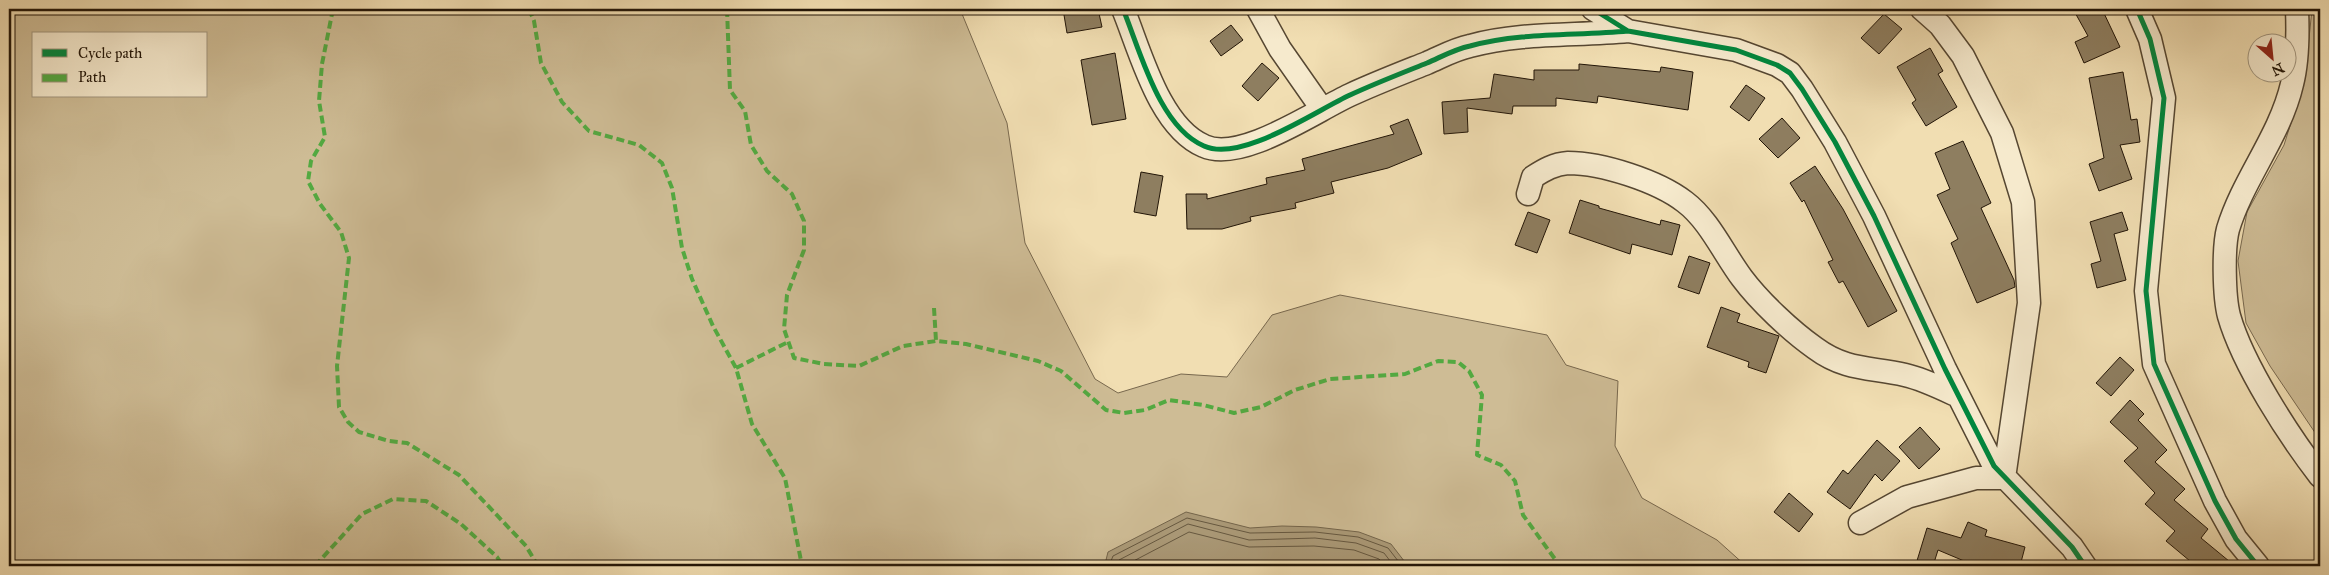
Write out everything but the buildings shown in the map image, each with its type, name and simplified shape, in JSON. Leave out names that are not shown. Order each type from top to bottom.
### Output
[{"type":"street","points":[[1123,9],[1153,84],[1167,112],[1185,133],[1203,146],[1221,150],[1244,146],[1350,95],[1469,46],[1543,35],[1628,31],[1736,50],[1777,65],[1790,73],[1835,142],[1874,216],[1984,450],[2004,478],[2072,547],[2085,566]]},
{"type":"street","points":[[1258,9],[1280,49],[1322,109]]},
{"type":"street","points":[[1593,9],[1628,31]]},
{"type":"street","points":[[1922,9],[1940,25],[1963,56],[2002,133],[2023,202],[2029,303],[2004,478]]},
{"type":"street","points":[[2137,9],[2150,39],[2164,98],[2146,291],[2154,364],[2215,501],[2236,539],[2258,566]]},
{"type":"street","points":[[2297,9],[2298,30],[2293,84],[2277,126],[2228,230],[2225,275],[2229,315],[2251,367],[2300,451],[2320,476]]},
{"type":"street","points":[[1528,194],[1533,177],[1548,167],[1567,163],[1591,166],[1629,175],[1657,186],[1686,202],[1702,220],[1743,279],[1785,322],[1815,348],[1833,360],[1849,365],[1908,376],[1958,396]]},
{"type":"street","points":[[1860,523],[1907,497],[1976,478],[2004,478]]},
{"type":"shaded area","points":[[9,9],[960,9],[1007,123],[1025,243],[1095,379],[1118,393],[1181,374],[1227,377],[1272,315],[1340,295],[1547,335],[1566,365],[1618,381],[1615,446],[1642,498],[1717,540],[1746,566],[9,566]]},
{"type":"shaded area","points":[[2312,9],[2320,9],[2320,440],[2270,366],[2246,323],[2238,261],[2247,212],[2284,145],[2305,78]]},
{"type":"water","points":[[1186,512],[1250,528],[1282,526],[1316,527],[1359,532],[1391,544],[1408,566],[1100,566],[1105,564],[1108,552]]},
{"type":"marked path","points":[[333,9],[322,64],[319,101],[325,137],[311,161],[308,181],[320,204],[341,232],[349,258],[337,366],[339,407],[348,422],[359,432],[389,441],[407,443],[459,475],[526,546],[538,566]]},
{"type":"marked path","points":[[529,9],[534,21],[541,63],[562,102],[589,131],[639,145],[662,163],[672,188],[682,248],[692,279],[713,326],[736,368],[752,424],[785,478],[802,566]]},
{"type":"marked path","points":[[727,9],[730,90],[745,111],[751,145],[767,171],[792,194],[804,221],[804,250],[787,295],[784,329],[794,358],[824,364],[859,366],[903,346],[936,341],[966,344],[1038,361],[1061,371],[1106,410],[1124,413],[1145,410],[1169,400],[1203,405],[1234,413],[1261,407],[1295,390],[1330,379],[1405,374],[1438,361],[1458,362],[1469,371],[1482,395],[1477,455],[1501,465],[1515,481],[1523,515],[1560,566]]},
{"type":"marked path","points":[[934,308],[936,341]]},
{"type":"marked path","points":[[736,368],[788,342]]},
{"type":"marked path","points":[[315,566],[362,514],[393,499],[426,501],[461,524],[497,557],[503,566]]},
{"type":"cycle path","points":[[1123,9],[1144,65],[1163,105],[1188,136],[1204,146],[1219,149],[1257,142],[1298,123],[1350,95],[1464,47],[1529,36],[1628,31]]},
{"type":"cycle path","points":[[1593,9],[1628,31],[1736,50],[1777,65],[1790,73],[1835,142],[1874,216],[1945,369],[1994,466],[2072,547],[2085,566]]},
{"type":"cycle path","points":[[2137,9],[2150,39],[2164,98],[2146,291],[2154,364],[2215,501],[2236,539],[2258,566]]}]
